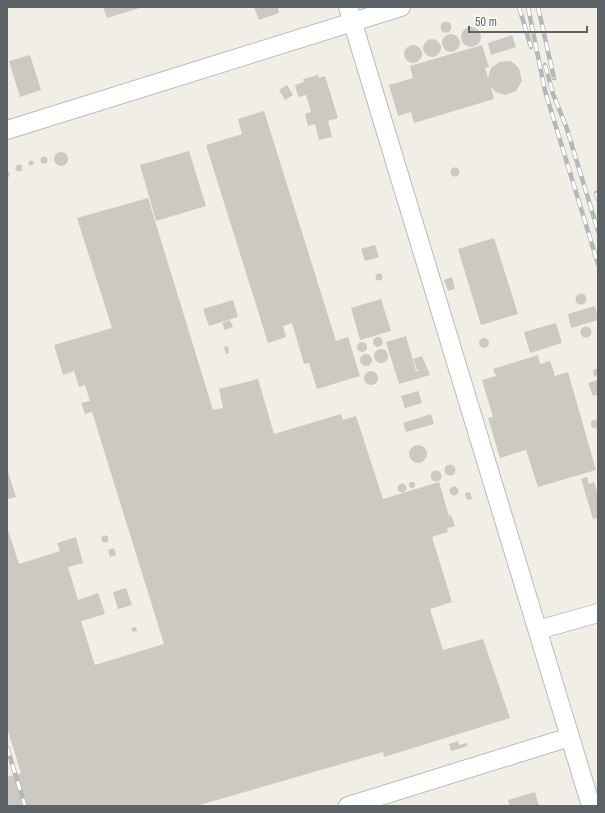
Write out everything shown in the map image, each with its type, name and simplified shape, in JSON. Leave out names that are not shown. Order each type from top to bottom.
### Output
[{"type":"lane","points":[[7,130],[350,14],[402,7]]},
{"type":"lane","points":[[350,14],[591,806]]},
{"type":"lane","points":[[538,630],[598,613]]},
{"type":"lane","points":[[348,806],[570,737]]},
{"type":"building","points":[[103,7],[143,7],[107,18]]},
{"type":"building","points":[[254,7],[278,7],[279,13],[259,20]]},
{"type":"building","points":[[444,22],[448,22],[450,23],[450,31],[444,32],[441,29],[441,25]]},
{"type":"building","points":[[471,27],[478,30],[481,37],[478,44],[471,47],[464,44],[461,37],[464,30]]},
{"type":"building","points":[[447,34],[455,34],[460,39],[458,50],[455,52],[447,52],[442,47],[442,39]]},
{"type":"building","points":[[512,35],[516,47],[491,55],[488,43]]},
{"type":"building","points":[[428,39],[436,39],[441,44],[439,55],[436,57],[428,57],[423,52],[423,44]]},
{"type":"building","points":[[409,45],[417,45],[422,50],[420,61],[417,63],[409,63],[404,58],[404,50]]},
{"type":"building","points":[[482,45],[489,67],[485,68],[488,78],[491,68],[499,62],[511,61],[519,68],[522,81],[516,91],[505,95],[496,92],[491,87],[494,99],[414,123],[411,112],[398,116],[389,85],[413,78],[410,66]]},
{"type":"building","points":[[30,55],[41,90],[20,97],[9,61]]},
{"type":"building","points":[[318,75],[319,78],[325,76],[338,118],[328,121],[332,137],[319,140],[315,124],[308,126],[305,114],[311,112],[306,95],[298,97],[295,85],[304,82],[303,79]]},
{"type":"building","points":[[287,85],[293,95],[285,100],[279,90]]},
{"type":"building","points":[[264,111],[336,341],[348,337],[360,376],[317,389],[309,363],[304,364],[292,323],[283,326],[286,337],[268,343],[206,145],[242,134],[238,119]]},
{"type":"building","points":[[189,151],[206,206],[156,221],[140,165]]},
{"type":"building","points":[[58,152],[64,152],[68,156],[68,162],[64,166],[58,166],[54,162],[54,156]]},
{"type":"building","points":[[44,156],[47,157],[47,163],[44,164],[41,163],[40,160],[41,157]]},
{"type":"building","points":[[31,160],[34,163],[31,166],[28,163]]},
{"type":"building","points":[[19,165],[22,168],[19,171],[16,168]]},
{"type":"building","points":[[455,167],[460,172],[455,177],[450,172]]},
{"type":"building","points":[[7,170],[10,174],[7,180]]},
{"type":"building","points":[[148,198],[213,410],[223,408],[219,389],[258,379],[274,434],[341,414],[343,420],[356,416],[383,499],[439,482],[449,516],[451,515],[455,526],[447,528],[448,532],[432,537],[452,602],[430,609],[443,650],[483,639],[510,718],[384,757],[383,752],[196,806],[7,806],[7,777],[21,773],[7,728],[7,527],[19,564],[60,551],[57,543],[76,537],[83,563],[68,567],[78,600],[98,593],[105,614],[81,621],[95,665],[164,644],[92,412],[85,414],[81,403],[90,401],[85,385],[79,387],[74,371],[63,375],[54,345],[112,328],[77,218]]},
{"type":"building","points":[[494,238],[518,314],[481,325],[458,249]]},
{"type":"building","points":[[375,245],[379,257],[365,261],[361,249]]},
{"type":"building","points":[[379,274],[382,277],[379,280],[376,277]]},
{"type":"building","points":[[452,277],[455,289],[448,291],[444,280]]},
{"type":"building","points":[[581,293],[585,295],[587,299],[585,303],[581,305],[577,303],[575,299],[577,295]]},
{"type":"building","points":[[381,299],[391,331],[360,340],[351,308]]},
{"type":"building","points":[[233,300],[238,317],[209,326],[203,309]]},
{"type":"building","points":[[595,306],[598,320],[571,328],[568,314]]},
{"type":"building","points":[[230,320],[233,327],[225,330],[222,323]]},
{"type":"building","points":[[556,323],[562,343],[530,353],[524,332]]},
{"type":"building","points":[[586,326],[590,328],[592,332],[590,336],[586,338],[582,336],[580,332],[582,328]]},
{"type":"building","points":[[406,336],[416,371],[422,369],[417,370],[413,359],[422,356],[430,375],[399,384],[386,342]]},
{"type":"building","points":[[376,337],[380,337],[382,338],[382,346],[376,347],[373,344],[373,340]]},
{"type":"building","points":[[482,338],[486,338],[488,339],[488,347],[482,348],[479,345],[479,341]]},
{"type":"building","points":[[360,342],[364,342],[366,343],[366,351],[360,352],[357,349],[357,345]]},
{"type":"building","points":[[228,346],[229,353],[226,354],[224,347]]},
{"type":"building","points":[[381,349],[386,351],[388,356],[386,361],[381,363],[376,361],[374,356],[376,351]]},
{"type":"building","points":[[368,354],[371,355],[371,365],[364,366],[361,365],[360,358],[361,355]]},
{"type":"building","points":[[538,355],[540,364],[550,361],[555,376],[568,372],[596,470],[538,487],[526,450],[500,458],[488,418],[493,417],[482,380],[496,376],[493,369]]},
{"type":"building","points":[[598,368],[598,375],[594,377],[593,370]]},
{"type":"building","points":[[371,371],[376,373],[378,378],[376,383],[371,385],[366,383],[364,378],[366,373]]},
{"type":"building","points":[[598,380],[598,394],[593,396],[588,383]]},
{"type":"building","points":[[418,391],[422,403],[405,408],[401,396]]},
{"type":"building","points":[[431,414],[434,424],[406,432],[403,423]]},
{"type":"building","points":[[593,420],[597,420],[599,424],[597,428],[593,428],[591,426],[591,422]]},
{"type":"building","points":[[414,445],[422,445],[427,450],[425,461],[422,463],[414,463],[409,458],[409,450]]},
{"type":"building","points":[[450,464],[454,466],[456,470],[454,474],[450,476],[446,474],[444,470],[446,466]]},
{"type":"building","points":[[7,469],[16,497],[7,499]]},
{"type":"building","points":[[436,470],[440,472],[442,476],[440,480],[436,482],[432,480],[430,476],[432,472]]},
{"type":"building","points":[[587,477],[589,484],[594,482],[598,494],[598,518],[593,519],[581,479]]},
{"type":"building","points":[[412,482],[415,485],[412,488],[409,485]]},
{"type":"building","points":[[400,484],[404,484],[406,488],[404,492],[400,492],[398,490],[398,486]]},
{"type":"building","points":[[452,487],[456,487],[458,491],[456,495],[452,495],[450,493],[450,489]]},
{"type":"building","points":[[470,492],[472,499],[467,500],[465,493]]},
{"type":"building","points":[[105,535],[108,536],[108,542],[105,543],[102,542],[101,539],[102,536]]},
{"type":"building","points":[[114,548],[116,555],[110,557],[108,550]]},
{"type":"building","points":[[126,588],[132,605],[118,609],[113,592]]},
{"type":"building","points":[[136,627],[137,631],[133,632],[131,628]]},
{"type":"building","points":[[458,741],[459,745],[467,743],[468,746],[451,751],[449,744]]},
{"type":"building","points":[[535,792],[539,806],[510,806],[508,800]]},
{"type":"railway","points":[[519,7],[531,47]]},
{"type":"railway","points":[[528,7],[545,91],[598,264]]},
{"type":"railway","points":[[538,7],[554,78]]},
{"type":"railway","points":[[545,65],[553,94],[566,126],[598,231]]},
{"type":"railway","points":[[596,193],[598,199]]},
{"type":"railway","points":[[7,747],[25,806]]}]
